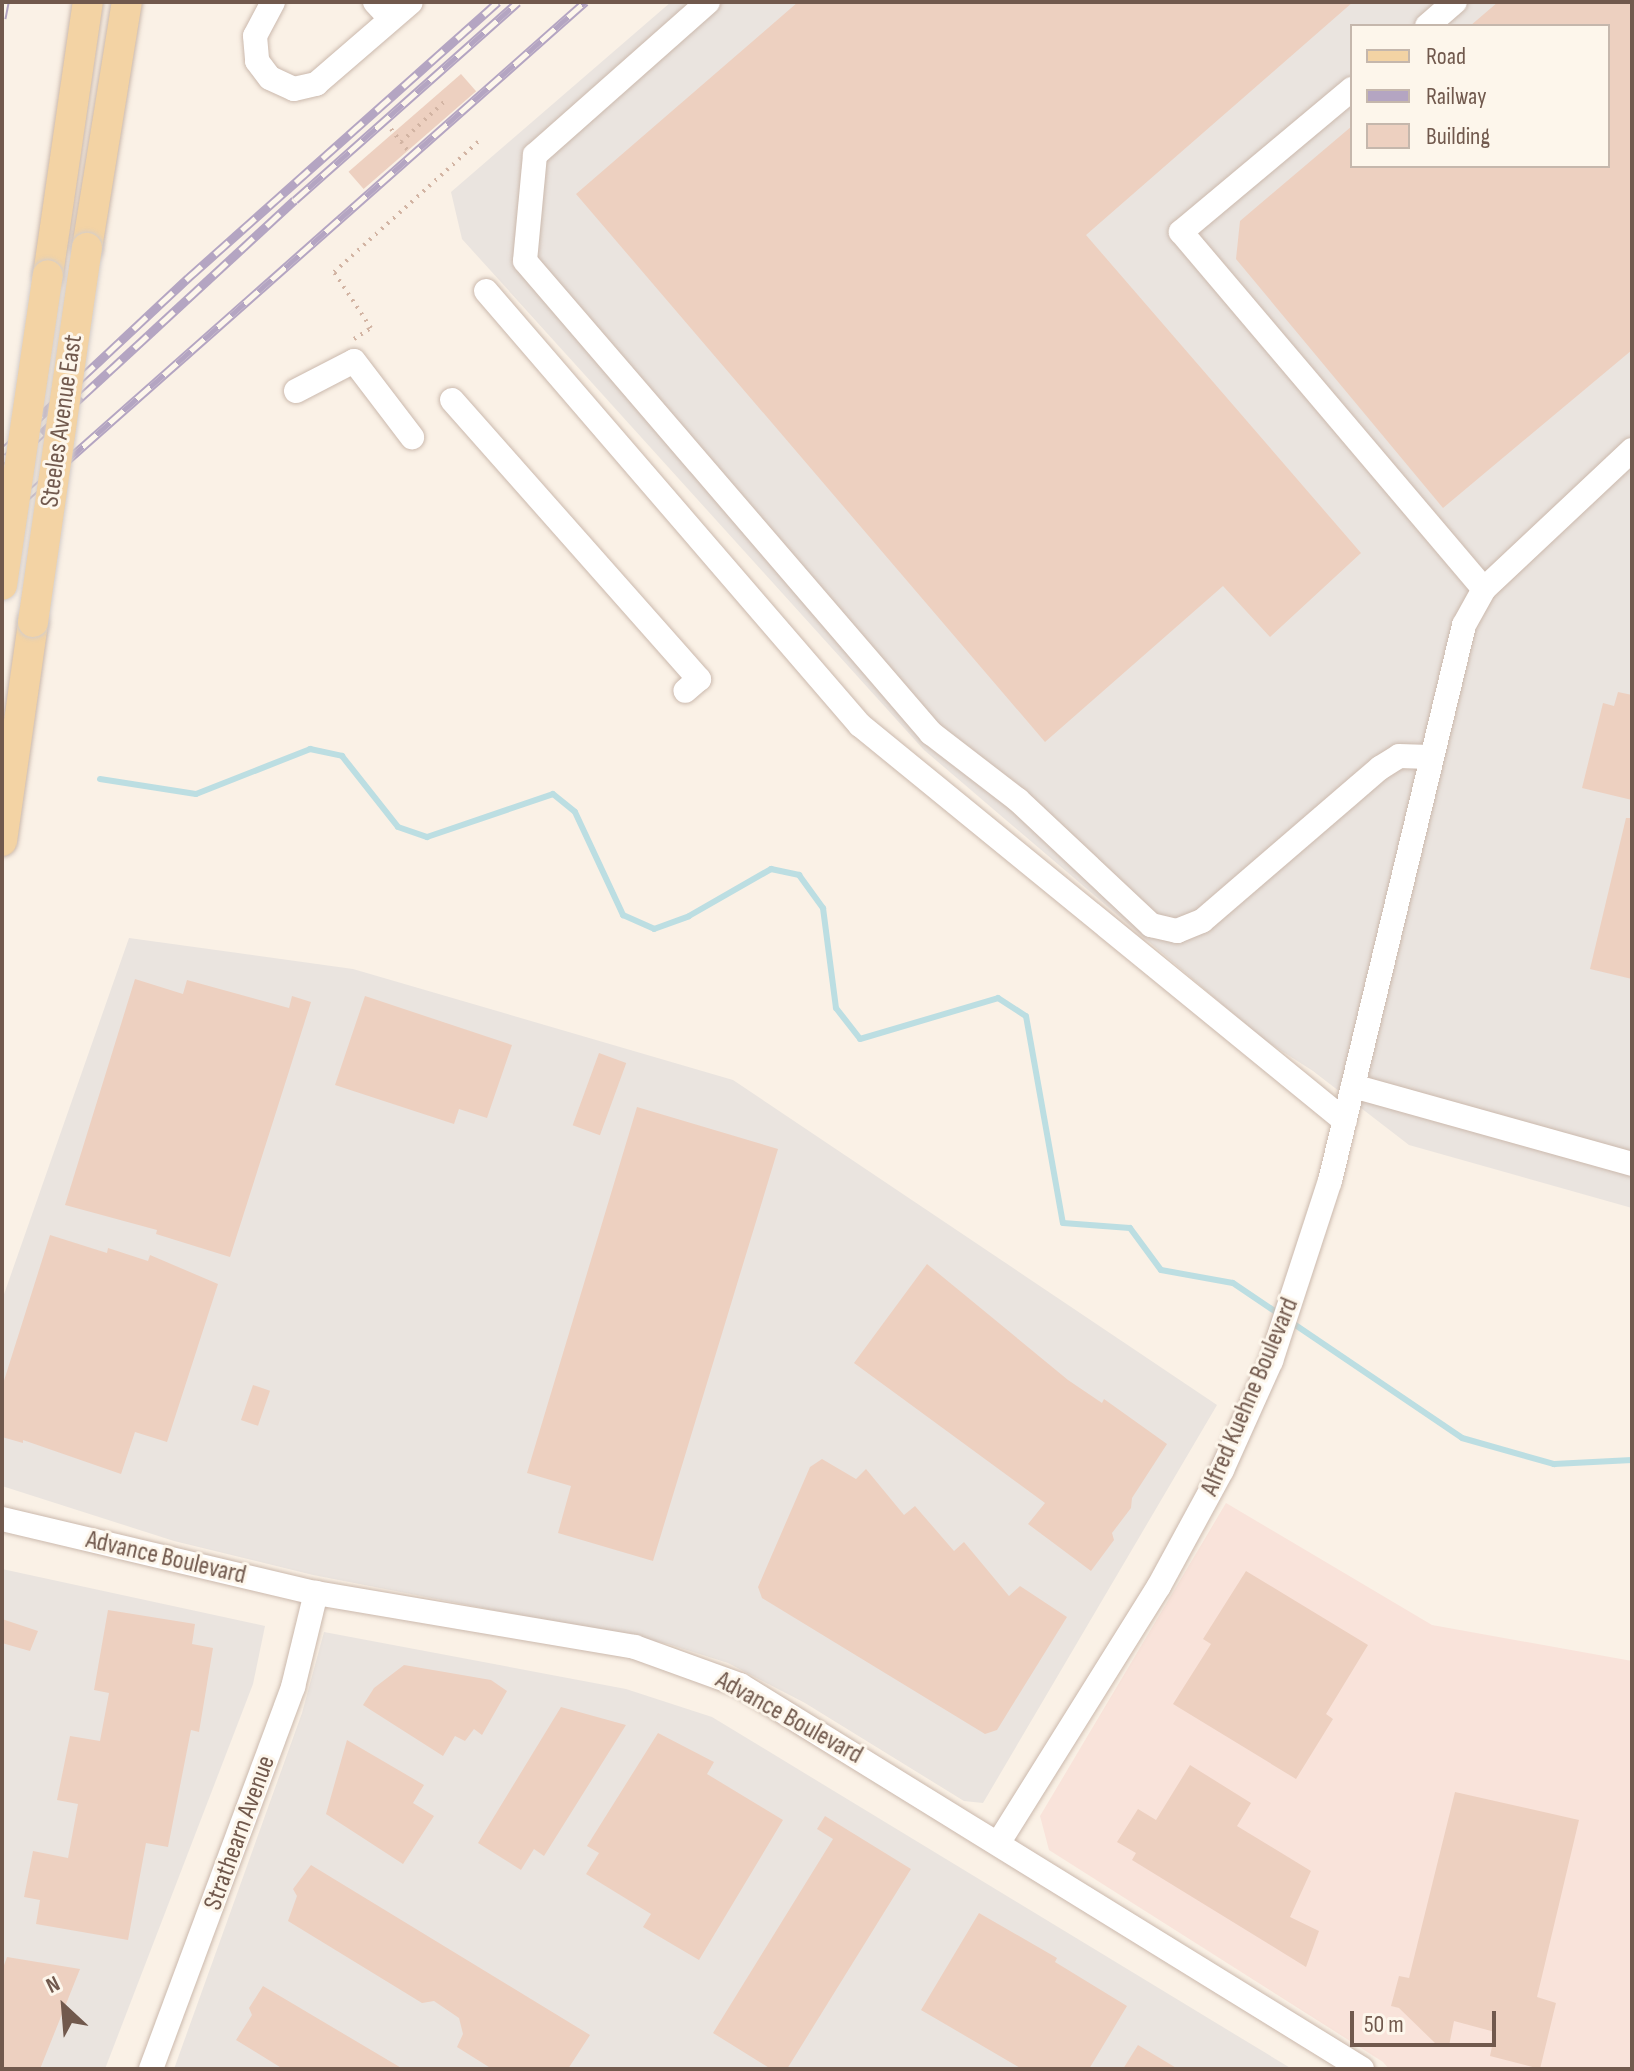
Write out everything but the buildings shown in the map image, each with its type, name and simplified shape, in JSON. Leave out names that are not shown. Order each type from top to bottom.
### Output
[{"type":"main road","name":"Steeles Avenue East","points":[[2,585],[88,2]]},
{"type":"main road","name":"Steeles Avenue East","points":[[2,841],[87,248],[127,2]]},
{"type":"street","points":[[273,2],[255,36],[257,61],[270,78],[294,89],[316,84],[383,11],[411,2]]},
{"type":"street","points":[[708,2],[535,155],[525,261],[931,733],[1018,800],[1151,925],[1177,931],[1202,921],[1380,768],[1399,756],[1430,757]]},
{"type":"street","points":[[1429,24],[1455,2]]},
{"type":"street","points":[[1350,91],[1181,232],[1484,589]]},
{"type":"street","points":[[486,291],[860,725],[1308,1095],[1345,1121]]},
{"type":"street","points":[[296,391],[354,361],[412,437]]},
{"type":"street","points":[[452,400],[699,679],[685,691]]},
{"type":"street","name":"Alfred Kuehne Boulevard","points":[[999,1842],[1159,1586],[1222,1470],[1271,1361],[1300,1279],[1345,1121],[1464,625],[1484,589],[1632,450]]},
{"type":"street","points":[[1353,1086],[1632,1164]]},
{"type":"street","name":"Advance Boulevard","points":[[2,1519],[316,1593],[603,1640],[663,1655],[740,1685],[999,1842],[1362,2069]]},
{"type":"street","name":"Strathearn Avenue","points":[[151,2069],[293,1687],[316,1593]]},
{"type":"path","points":[[401,142],[446,100]]},
{"type":"path","points":[[391,129],[409,152]]},
{"type":"path","points":[[348,343],[371,328],[334,272],[481,139]]},
{"type":"path","points":[[434,169],[439,175]]},
{"type":"shaded area","points":[[671,2],[1632,2],[1632,1208],[1409,1145],[1313,1071],[1263,1039],[924,750],[462,239],[451,192]]},
{"type":"shaded area","points":[[129,938],[353,969],[733,1080],[1217,1405],[983,1803],[964,1801],[805,1703],[728,1663],[668,1644],[313,1575],[174,1541],[2,1486],[2,1300]]},
{"type":"shaded area","points":[[1226,1503],[1432,1625],[1632,1661],[1632,2069],[1389,2069],[1383,2062],[1049,1850],[1040,1816]]},
{"type":"shaded area","points":[[2,1569],[265,1626],[253,1684],[105,2069],[2,2069]]},
{"type":"shaded area","points":[[324,1632],[626,1689],[712,1717],[1292,2069],[174,2069],[302,1713]]},
{"type":"waterway","points":[[100,779],[196,794],[310,749],[342,756],[398,827],[427,837],[553,794],[575,812],[623,915],[654,929],[689,916],[771,869],[799,875],[823,908],[836,1008],[860,1039],[998,998],[1026,1016],[1063,1223],[1130,1228],[1161,1270],[1233,1283],[1279,1314]]},
{"type":"waterway","points":[[1288,1320],[1462,1438],[1554,1464],[1632,1460]]},
{"type":"railway","points":[[2,18],[5,2]]},
{"type":"railway","points":[[2,452],[188,278],[498,2]]},
{"type":"railway","points":[[2,470],[295,200],[518,2]]},
{"type":"railway","points":[[2,518],[585,2]]}]
